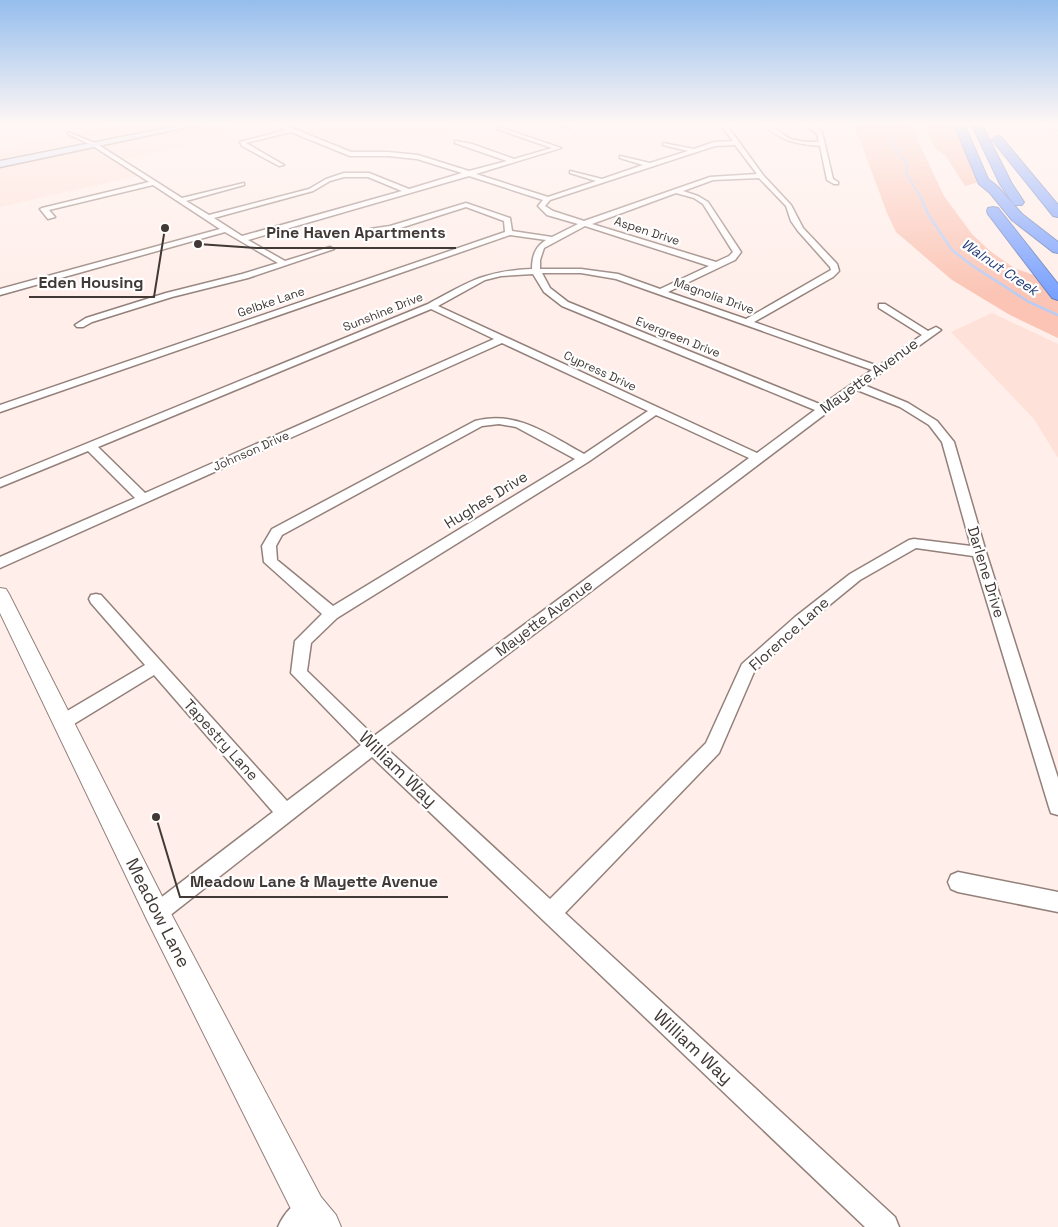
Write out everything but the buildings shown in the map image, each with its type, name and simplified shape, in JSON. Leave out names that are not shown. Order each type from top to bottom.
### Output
[{"type":"highway","points":[[983,181],[994,190],[1017,217],[1058,249]]},
{"type":"highway","points":[[983,181],[980,188],[996,216],[1058,295]]},
{"type":"highway","points":[[1005,181],[1023,209],[1058,236]]},
{"type":"highway","points":[[1033,181],[1058,213]]},
{"type":"street","points":[[151,181],[210,217],[241,239],[284,263]]},
{"type":"street","points":[[210,217],[311,190],[326,181]]},
{"type":"street","points":[[384,181],[408,191]]},
{"type":"street","points":[[241,239],[443,181]]},
{"type":"street","points":[[492,181],[548,199],[602,181]]},
{"type":"street","points":[[536,271],[536,260],[541,247],[553,239],[587,223],[703,181]]},
{"type":"street","points":[[748,322],[835,272],[834,266],[796,224],[790,213],[789,206],[766,181]]},
{"type":"street","points":[[832,181],[836,184]]},
{"type":"street","points":[[50,217],[44,209],[154,183]]},
{"type":"street","points":[[181,200],[242,184]]},
{"type":"street","points":[[662,291],[732,258],[737,252],[706,203],[696,197],[676,191]]},
{"type":"street","name":"Aspen Drive","points":[[548,199],[541,206],[550,213],[587,223],[716,265]]},
{"type":"street","points":[[373,231],[391,228],[466,205],[507,220],[508,233]]},
{"type":"street","points":[[0,292],[228,229]]},
{"type":"street","name":"Gelbke Lane","points":[[0,409],[508,233],[553,239]]},
{"type":"street","points":[[80,325],[89,320],[169,295],[245,276],[330,249]]},
{"type":"street","name":"Magnolia Drive","points":[[536,271],[582,272],[618,277],[878,369]]},
{"type":"street","name":"Sunshine Drive","points":[[0,482],[431,306],[474,282],[506,273],[536,271]]},
{"type":"street","name":"Evergreen Drive","points":[[536,271],[547,290],[565,304],[823,409]]},
{"type":"street","name":"Cypress Drive","points":[[431,306],[758,458]]},
{"type":"street","name":"Mayette Avenue","points":[[158,913],[373,746],[823,409],[932,332],[882,306]]},
{"type":"street","name":"Johnson Drive","points":[[0,562],[502,339]]},
{"type":"street","name":"Darlene Drive","points":[[856,386],[904,405],[934,423],[948,442],[979,552],[1058,807]]},
{"type":"street","name":"Hughes Drive","points":[[332,614],[584,459],[655,411]]},
{"type":"street","points":[[332,614],[271,562],[268,552],[270,541],[277,532],[479,423],[499,421],[519,424],[584,459]]},
{"type":"street","points":[[89,445],[144,499]]},
{"type":"street","name":"Florence Lane","points":[[551,913],[713,748],[748,668],[800,621],[854,577],[914,543],[979,552]]},
{"type":"street","name":"Meadow Lane","points":[[0,594],[308,1221]]},
{"type":"street","name":"Tapestry Lane","points":[[96,599],[286,814]]},
{"type":"street","name":"William Way","points":[[332,614],[303,641],[299,673],[373,746],[885,1227]]},
{"type":"street","points":[[63,722],[156,666]]},
{"type":"street","points":[[958,882],[1058,902]]},
{"type":"shaded area","points":[[0,181],[114,181],[0,207]]},
{"type":"shaded area","points":[[875,181],[937,181],[944,196],[972,234],[990,251],[1014,268],[1045,279],[1058,295],[1058,338],[1010,315],[952,280],[896,232]]},
{"type":"shaded area","points":[[962,181],[982,181],[965,186]]},
{"type":"shaded area","points":[[992,313],[1058,344],[1058,458],[1034,419],[951,332]]},
{"type":"waterway","name":"Walnut Creek","points":[[911,181],[920,195]]},
{"type":"waterway","name":"Walnut Creek","points":[[920,195],[929,216],[952,250],[973,266],[1029,302],[1058,315]]},
{"type":"place","name":"Eden Housing","points":[[165,228]]},
{"type":"place","name":"Pine Haven Apartments","points":[[198,244]]},
{"type":"place","name":"Meadow Lane & Mayette Avenue","points":[[156,817]]}]
